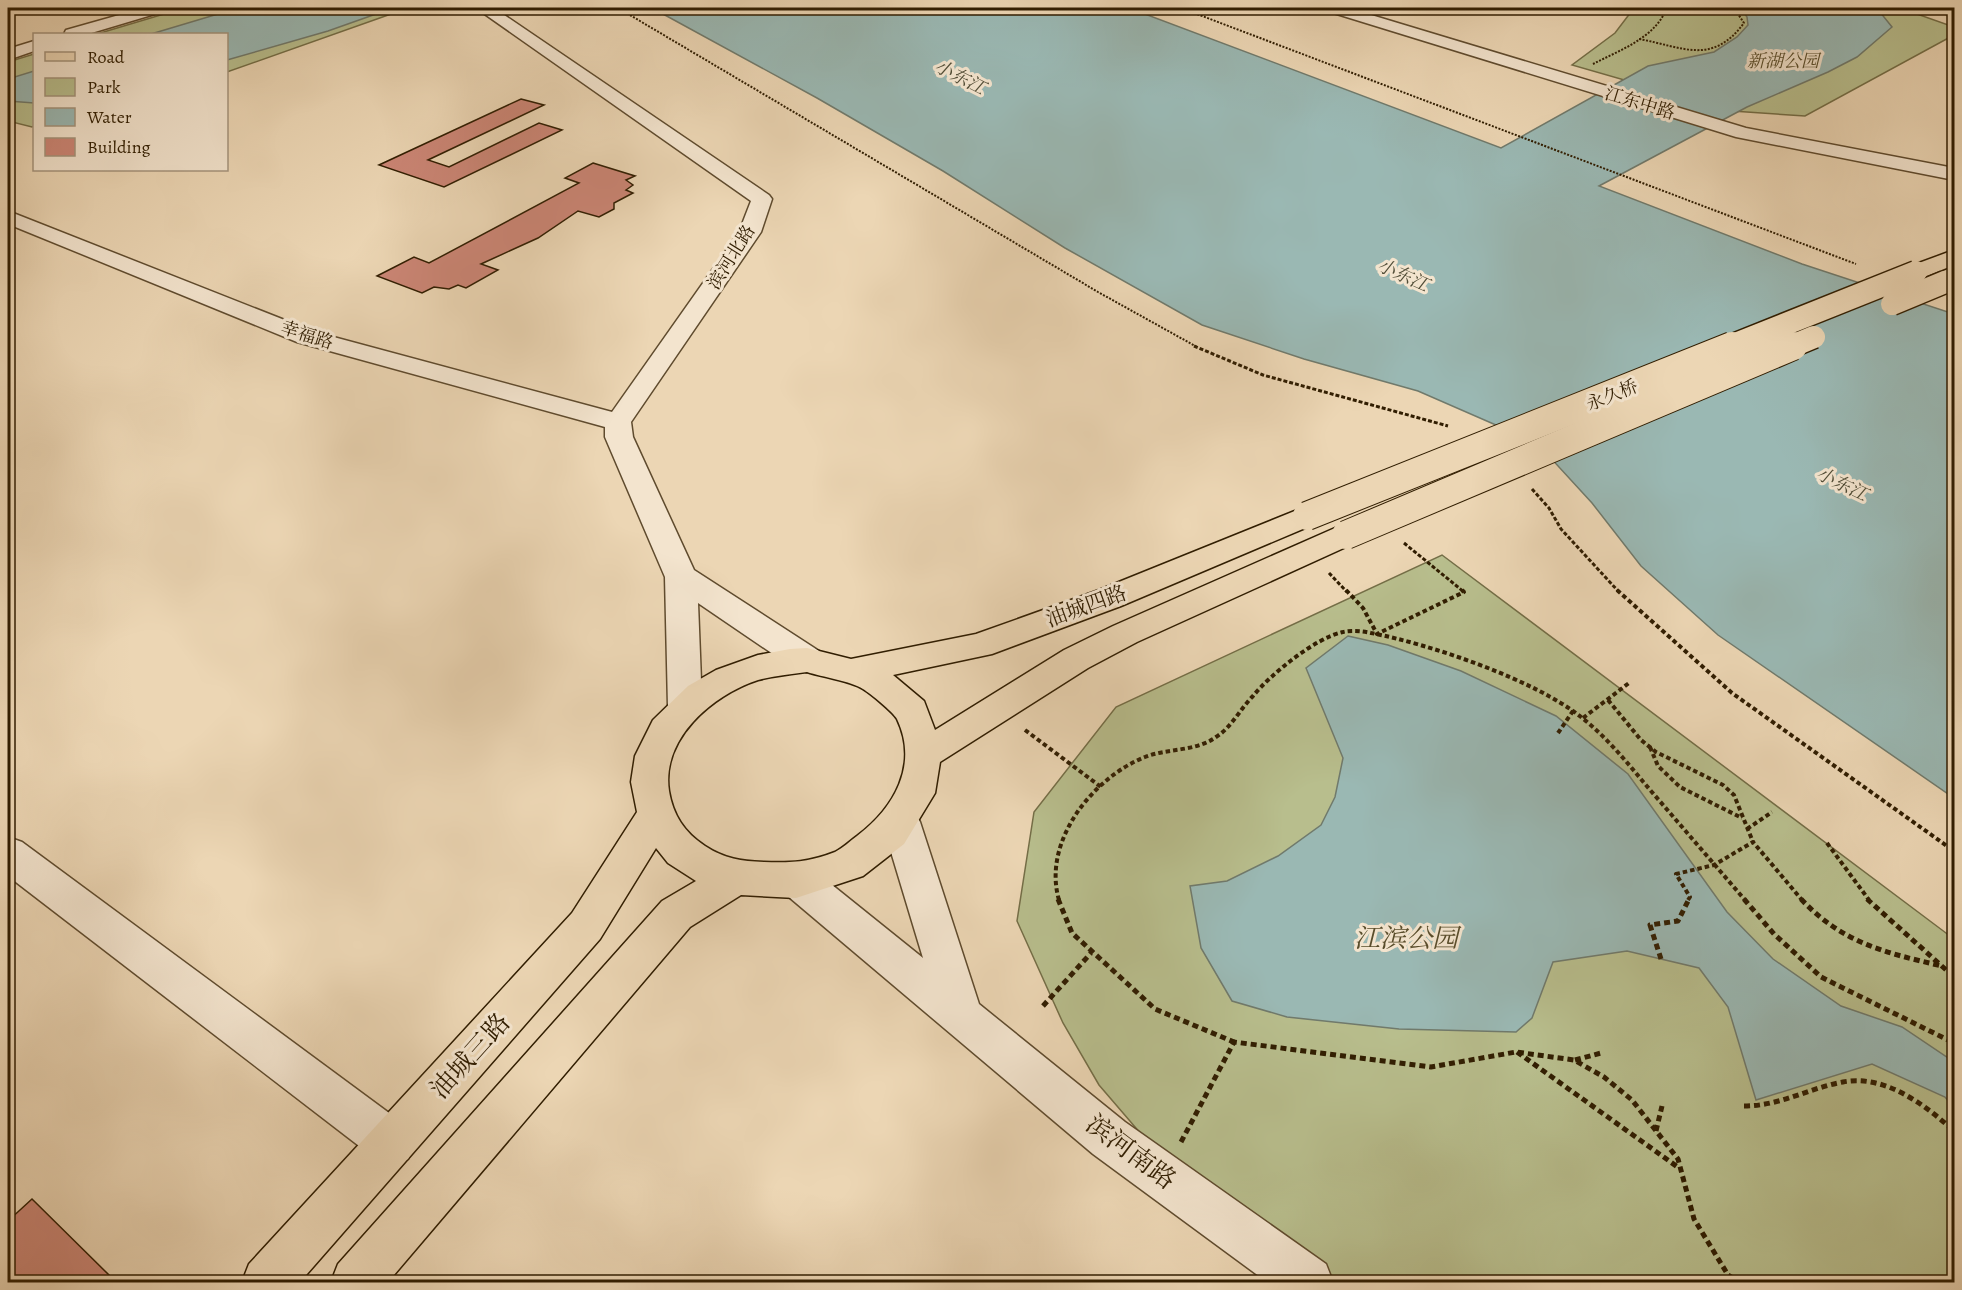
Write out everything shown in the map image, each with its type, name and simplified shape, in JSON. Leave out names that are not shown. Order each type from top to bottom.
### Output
[{"type":"main road","name":"永久桥","points":[[1307,516],[1954,257]]},
{"type":"main road","name":"永久桥","points":[[1346,535],[1950,280]]},
{"type":"main road","name":"油城四路","points":[[857,670],[980,645],[1110,598],[1307,516]]},
{"type":"main road","name":"油城四路","points":[[925,754],[1076,659],[1125,634],[1346,535]]},
{"type":"main road","points":[[807,660],[833,663],[857,670],[879,681],[905,703],[921,732],[925,754],[923,777],[915,800],[901,822],[881,842],[856,859],[828,872],[797,880],[766,882],[736,878],[708,869],[685,855],[667,837],[655,816],[649,794],[653,759],[656,748],[669,726],[685,707],[706,690],[729,677],[754,668],[807,660]]},
{"type":"main road","name":"油城三路","points":[[267,1282],[586,926],[655,816]]},
{"type":"main road","points":[[356,1282],[676,914],[736,878]]},
{"type":"street","points":[[75,33],[159,8]]},
{"type":"street","name":"滨河北路","points":[[484,8],[762,199],[750,232],[618,422]]},
{"type":"street","name":"江东中路","points":[[1333,8],[1743,133],[1954,174]]},
{"type":"street","points":[[1378,21],[1394,8]]},
{"type":"street","points":[[1946,8],[1954,12]]},
{"type":"street","points":[[8,55],[33,46]]},
{"type":"street","name":"幸福路","points":[[8,218],[306,337],[618,422]]},
{"type":"street","points":[[618,422],[620,437],[681,577],[685,707]]},
{"type":"street","points":[[681,577],[807,660]]},
{"type":"street","points":[[901,822],[961,1014]]},
{"type":"street","points":[[8,854],[392,1143]]},
{"type":"street","name":"滨河南路","points":[[797,880],[1108,1138],[1308,1282]]},
{"type":"path","points":[[618,8],[1098,292],[1207,353],[1263,375],[1451,427]]},
{"type":"path","points":[[1181,8],[1860,266]]},
{"type":"path","points":[[1564,80],[1639,39],[1656,27],[1667,8]]},
{"type":"path","points":[[1639,39],[1701,50],[1715,49],[1744,23],[1734,8]]},
{"type":"path","points":[[1526,483],[1549,508],[1561,529],[1616,589],[1732,693],[1954,852]]},
{"type":"path","points":[[1377,634],[1464,592],[1378,522]]},
{"type":"path","points":[[1306,553],[1347,589],[1363,608],[1377,634]]},
{"type":"path","points":[[1739,1282],[1728,1275],[1694,1219],[1678,1159],[1632,1100],[1604,1077],[1574,1060],[1516,1052],[1431,1067],[1234,1042],[1155,1009],[1091,953],[1072,933],[1064,918],[1055,879],[1068,826],[1101,787],[1124,766],[1148,756],[1202,745],[1221,734],[1258,688],[1324,639],[1346,631],[1377,634],[1451,655],[1527,686],[1583,718],[1609,742],[1774,934],[1821,977],[1954,1043]]},
{"type":"path","points":[[1583,718],[1629,683]]},
{"type":"path","points":[[1608,699],[1622,720],[1650,747],[1723,785],[1734,795],[1753,842],[1806,905],[1841,933],[1889,954],[1942,966]]},
{"type":"path","points":[[997,709],[1101,787]]},
{"type":"path","points":[[1558,734],[1573,711]]},
{"type":"path","points":[[1650,747],[1658,766],[1680,787],[1742,819]]},
{"type":"path","points":[[1747,829],[1772,812]]},
{"type":"path","points":[[1661,959],[1650,925],[1678,921],[1690,897],[1676,874],[1714,865],[1753,842]]},
{"type":"path","points":[[1827,843],[1865,897],[1954,977]]},
{"type":"path","points":[[1043,1006],[1091,953]]},
{"type":"path","points":[[1162,1177],[1234,1042]]},
{"type":"path","points":[[1516,1052],[1680,1169]]},
{"type":"path","points":[[1574,1060],[1601,1053]]},
{"type":"path","points":[[1744,1106],[1764,1107],[1846,1081],[1881,1084],[1932,1110],[1954,1131]]},
{"type":"path","points":[[1656,1131],[1662,1106]]},
{"type":"green space","points":[[184,8],[408,8],[228,72],[228,33],[100,33]]},
{"type":"green space","name":"新湖公园","points":[[1634,8],[1900,8],[1954,27],[1954,35],[1805,116],[1732,111],[1572,65],[1615,33]]},
{"type":"green space","points":[[33,54],[32,127],[8,121],[8,62]]},
{"type":"green space","name":"江滨公园","points":[[1442,555],[1954,939],[1954,1282],[1329,1282],[1184,1184],[1099,1085],[1063,1023],[1017,921],[1034,812],[1116,707]]},
{"type":"water","points":[[238,8],[393,8],[328,31],[228,60],[228,33],[154,33]]},
{"type":"water","name":"小东江","points":[[652,8],[1129,8],[1501,148],[1648,66],[1714,52],[1737,37],[1748,25],[1747,17],[1741,8],[1872,8],[1880,12],[1892,27],[1857,57],[1747,107],[1599,186],[1802,264],[1954,314],[1954,798],[1718,635],[1641,566],[1592,503],[1537,443],[1418,391],[1304,359],[1202,325],[1065,248],[943,171],[817,98]]},
{"type":"water","points":[[33,71],[33,103],[8,101],[8,79]]},
{"type":"water","points":[[1348,636],[1388,645],[1461,671],[1556,716],[1628,774],[1727,912],[1773,959],[1841,1006],[1902,1027],[1954,1062],[1954,1108],[1945,1097],[1872,1064],[1756,1100],[1728,1007],[1699,968],[1627,951],[1553,962],[1532,1018],[1516,1032],[1399,1029],[1287,1017],[1232,1001],[1201,948],[1190,886],[1227,881],[1278,856],[1321,825],[1335,797],[1343,758],[1306,668]]},
{"type":"building","points":[[521,99],[544,105],[428,160],[449,167],[539,123],[562,130],[444,187],[379,165]]},
{"type":"building","points":[[593,163],[635,176],[626,180],[633,185],[626,190],[633,193],[614,203],[614,209],[599,217],[578,211],[538,238],[481,264],[498,270],[466,288],[458,285],[449,289],[434,287],[422,293],[377,276],[414,257],[429,263],[579,183],[565,178]]},
{"type":"building","points":[[32,1199],[109,1275],[101,1282],[8,1282],[8,1221]]}]
